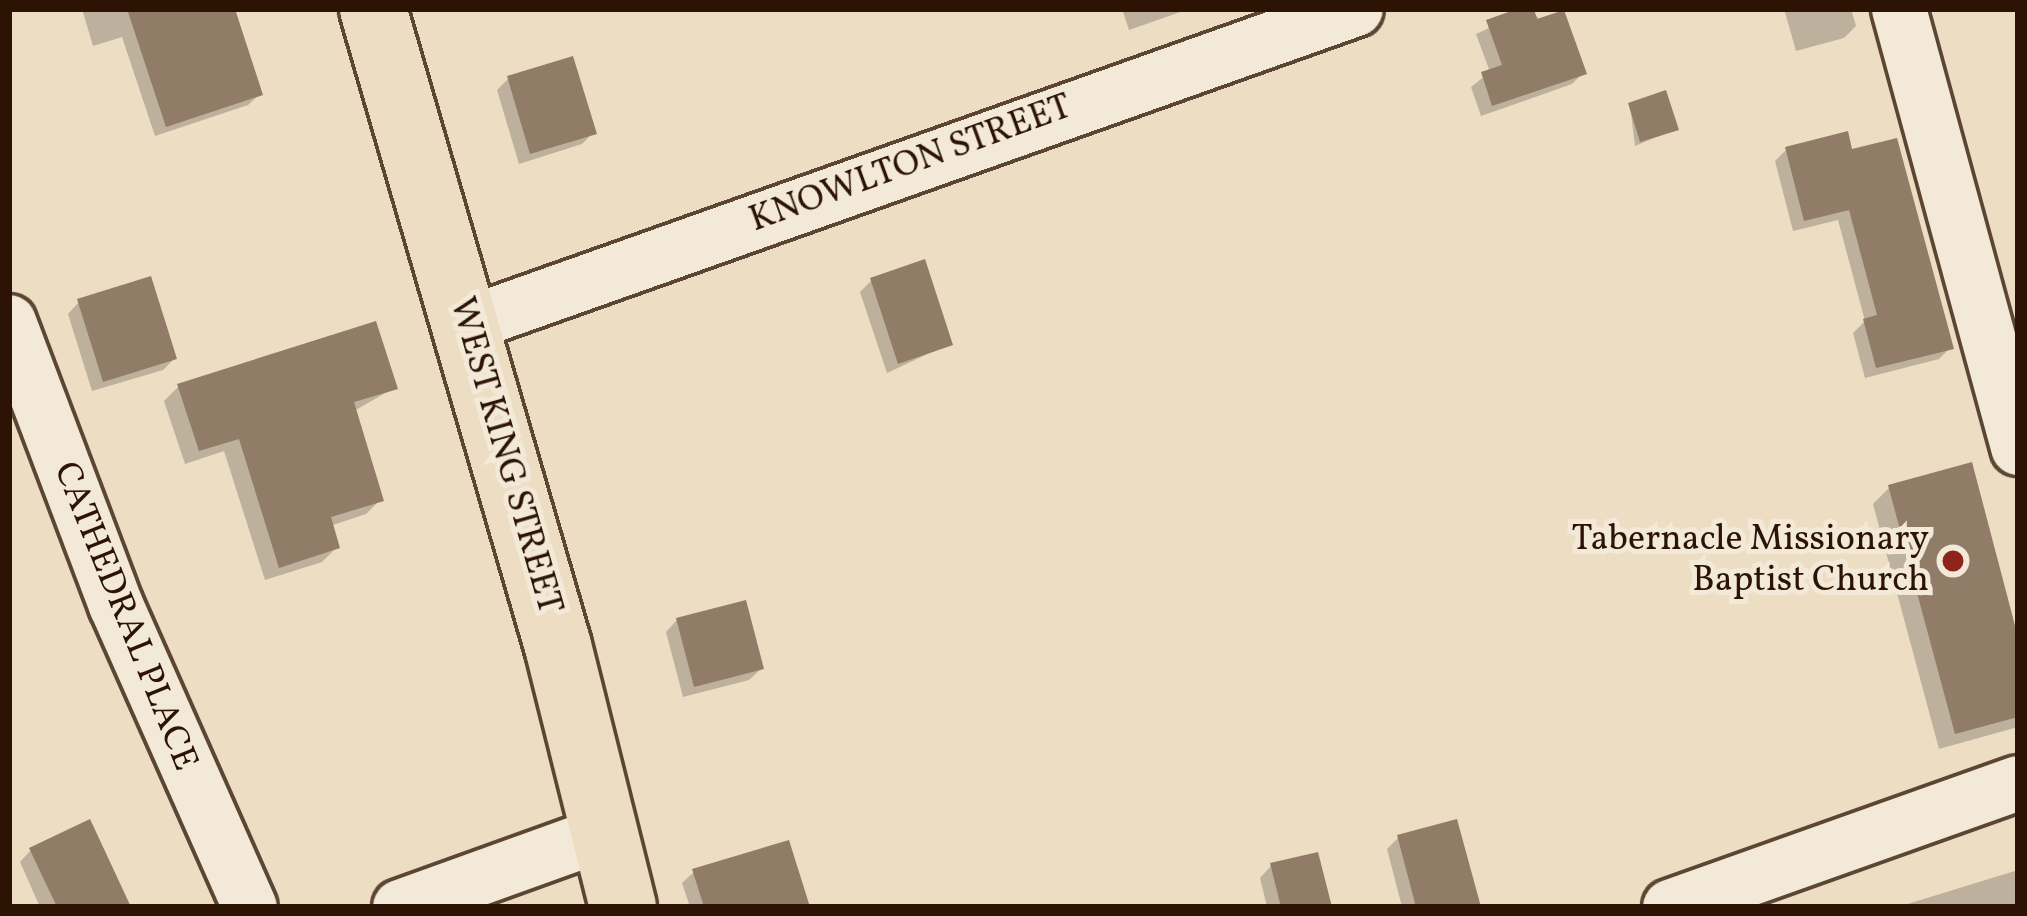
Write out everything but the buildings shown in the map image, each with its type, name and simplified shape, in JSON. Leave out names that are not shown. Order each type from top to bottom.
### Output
[{"type":"main road","name":"WEST KING STREET","points":[[374,9],[468,324],[623,907]]},
{"type":"street","name":"KNOWLTON STREET","points":[[468,324],[1356,9]]},
{"type":"street","points":[[1900,9],[2018,448]]},
{"type":"street","name":"CATHEDRAL PLACE","points":[[9,322],[116,605],[250,907]]},
{"type":"street","points":[[1670,907],[2018,784]]},
{"type":"street","points":[[400,907],[605,833]]},
{"type":"place","name":"Tabernacle Missionary Baptist Church","points":[[1953,561]]}]
